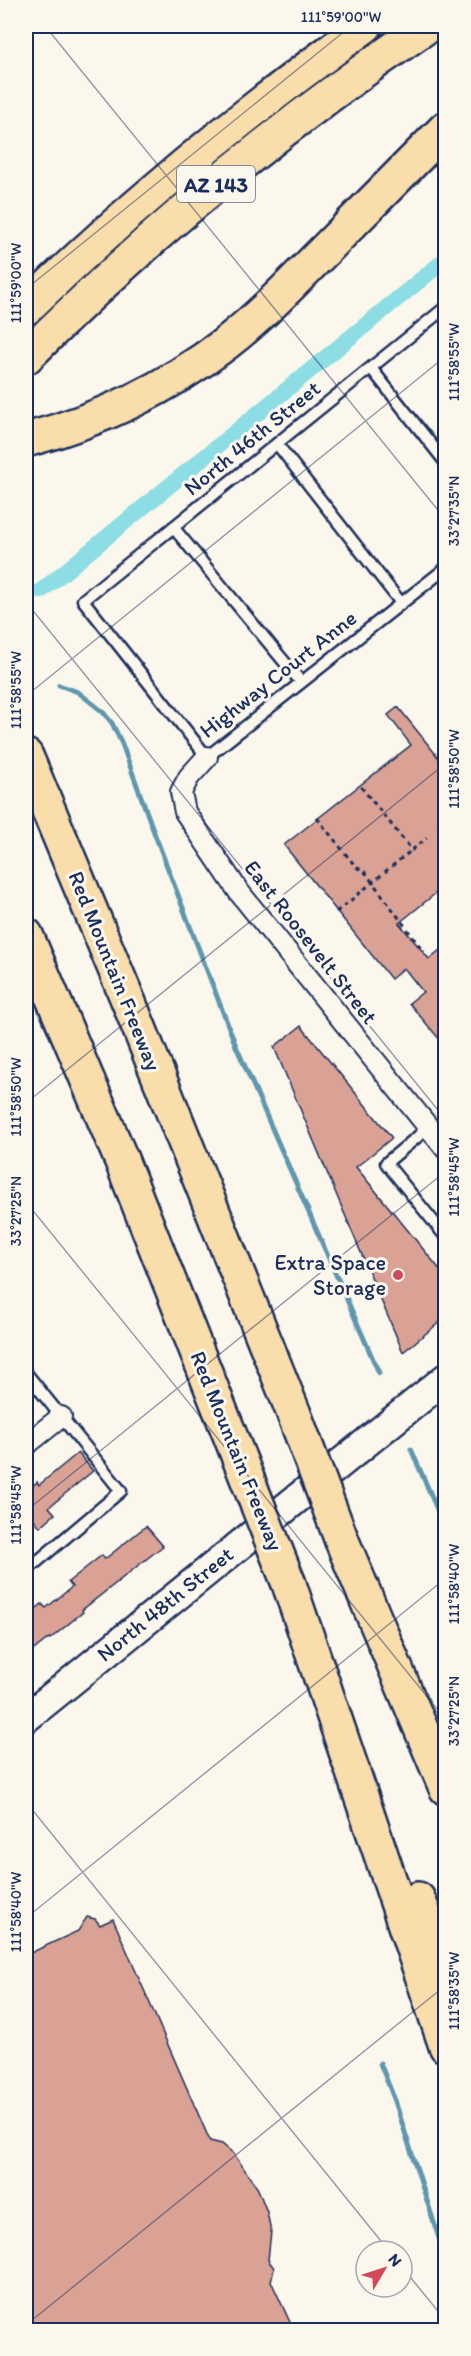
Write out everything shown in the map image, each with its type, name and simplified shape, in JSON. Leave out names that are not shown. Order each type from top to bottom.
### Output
[{"type":"highway","name":"AZ 143","points":[[26,308],[96,242],[226,131],[365,26]]},
{"type":"highway","name":"AZ 143","points":[[26,357],[123,264],[207,191],[325,98],[427,26]]},
{"type":"highway","points":[[26,440],[84,421],[135,399],[207,357],[255,319],[446,128]]},
{"type":"highway","name":"Red Mountain Freeway","points":[[26,756],[130,1005],[294,1414],[342,1541],[446,1788]]},
{"type":"highway","name":"Red Mountain Freeway","points":[[26,935],[121,1159],[289,1584],[446,1968]]},
{"type":"highway","points":[[289,1584],[446,2046]]},
{"type":"street","name":"East Roosevelt Street","points":[[207,757],[189,777],[181,792],[185,812],[191,822],[239,892],[446,1149]]},
{"type":"street","name":"North 48th Street","points":[[26,1718],[446,1378]]},
{"type":"street","points":[[26,1445],[61,1417]]},
{"type":"lane","name":"North 46th Street","points":[[83,600],[446,307]]},
{"type":"lane","points":[[371,368],[446,463]]},
{"type":"lane","points":[[277,444],[401,603]]},
{"type":"lane","points":[[173,527],[301,682]]},
{"type":"lane","name":"Highway Court Anne","points":[[83,600],[207,757],[446,568]]},
{"type":"lane","points":[[428,1128],[386,1164],[446,1237]]},
{"type":"lane","points":[[26,1373],[121,1491],[26,1570]]},
{"type":"path","points":[[361,787],[412,850]]},
{"type":"path","points":[[317,818],[356,867],[365,872],[424,951]]},
{"type":"path","points":[[336,912],[427,838]]},
{"type":"path","points":[[442,973],[446,977]]},
{"type":"building","points":[[398,707],[446,767],[446,821],[438,827],[446,837],[446,885],[399,923],[429,959],[446,945],[446,1047],[409,1003],[423,992],[404,968],[391,979],[284,845],[411,745],[388,715]]},
{"type":"building","points":[[301,1026],[392,1138],[356,1167],[446,1277],[446,1317],[403,1352],[274,1047]]},
{"type":"building","points":[[78,1453],[93,1471],[49,1507],[55,1514],[40,1527],[26,1509],[26,1492],[37,1482],[39,1485]]},
{"type":"building","points":[[146,1526],[163,1546],[26,1656],[26,1628],[35,1620],[29,1614],[42,1604],[46,1608],[72,1587],[68,1582],[102,1555],[105,1559]]},
{"type":"building","points":[[87,1917],[95,1919],[100,1925],[113,1919],[210,2141],[222,2144],[234,2154],[258,2189],[271,2231],[268,2260],[274,2268],[271,2281],[294,2331],[26,2331],[26,1955],[78,1931]]},
{"type":"waterway","points":[[41,591],[446,259]]},
{"type":"waterway","points":[[59,685],[78,692],[102,711],[112,723],[122,744],[236,1046],[379,1373]]},
{"type":"waterway","points":[[411,1449],[446,1530]]},
{"type":"waterway","points":[[380,2063],[395,2101],[446,2260]]},
{"type":"place","name":"Extra Space Storage","points":[[398,1275]]}]
